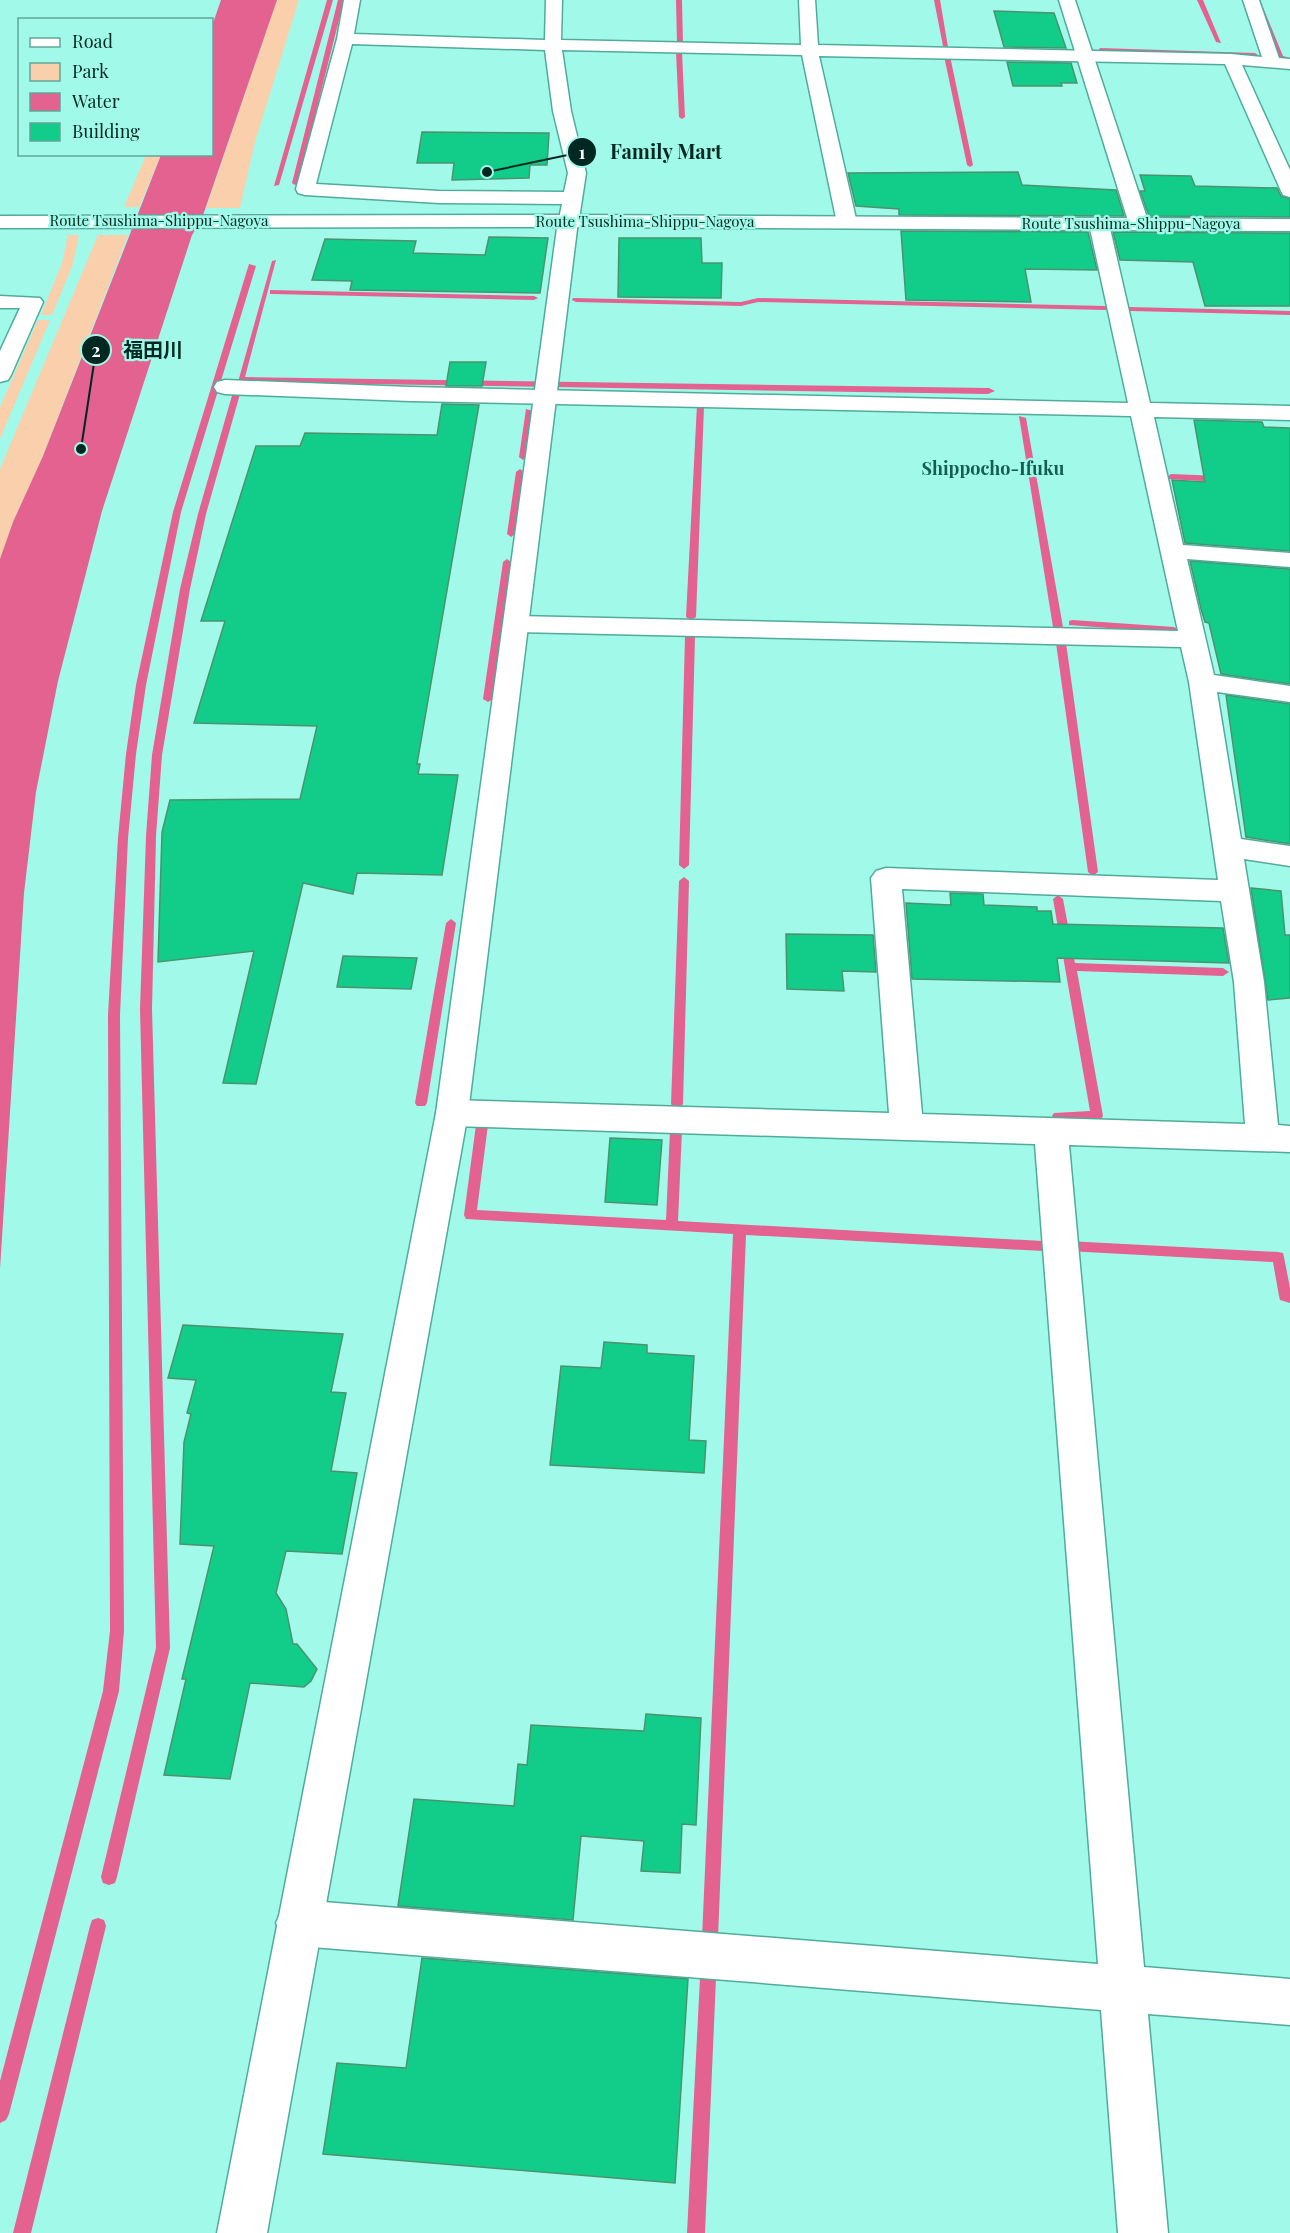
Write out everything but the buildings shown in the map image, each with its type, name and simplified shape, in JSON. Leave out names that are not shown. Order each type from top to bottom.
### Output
[{"type":"street","points":[[352,0],[345,39],[305,189],[440,197],[573,198]]},
{"type":"street","points":[[242,2233],[452,1113],[568,221],[577,173],[562,111],[553,45],[554,0]]},
{"type":"street","points":[[807,0],[810,51],[847,223]]},
{"type":"street","points":[[1067,0],[1139,224]]},
{"type":"street","points":[[1251,0],[1269,48],[1271,61]]},
{"type":"street","points":[[345,39],[1231,59],[1290,64]]},
{"type":"street","points":[[1231,59],[1290,191]]},
{"type":"street","name":"Route Tsushima-Shippu-Nagoya","points":[[0,222],[568,221],[1290,225]]},
{"type":"street","points":[[452,1113],[1276,1139],[1234,891],[1202,682],[1099,224]]},
{"type":"street","points":[[0,302],[33,302],[1,371]]},
{"type":"street","points":[[225,387],[410,394],[547,389],[1290,413]]},
{"type":"street","points":[[1172,551],[1290,560]]},
{"type":"street","points":[[517,624],[1193,639]]},
{"type":"street","points":[[1202,682],[1290,694]]},
{"type":"street","points":[[1227,847],[1290,856]]},
{"type":"street","points":[[906,1126],[886,878],[1234,891]]},
{"type":"street","points":[[1051,1131],[1143,2233]]},
{"type":"street","points":[[299,1923],[1290,2002]]},
{"type":"green space","points":[[277,0],[299,0],[255,142],[240,208],[206,208]]},
{"type":"green space","points":[[146,156],[161,156],[139,207],[124,207]]},
{"type":"green space","points":[[68,235],[79,235],[73,264],[52,315],[41,315],[62,263]]},
{"type":"green space","points":[[98,235],[128,235],[43,456],[13,522],[0,559],[0,469]]},
{"type":"green space","points":[[38,320],[50,320],[0,439],[0,407]]},
{"type":"water","points":[[221,0],[277,0],[201,221],[192,235],[102,511],[58,681],[36,792],[24,893],[0,1269],[0,559],[13,522],[43,456],[161,156],[213,156],[213,23]]},
{"type":"water","points":[[276,260],[245,377],[989,388],[995,391],[988,394],[238,382],[272,261]]},
{"type":"waterway","points":[[276,185],[330,0]]},
{"type":"waterway","points":[[295,183],[341,0]]},
{"type":"waterway","points":[[679,0],[680,44]]},
{"type":"waterway","points":[[937,0],[946,46]]},
{"type":"waterway","points":[[1200,0],[1219,42]]},
{"type":"waterway","points":[[1257,0],[1280,57],[1290,60]]},
{"type":"waterway","points":[[1100,50],[1255,55]]},
{"type":"waterway","points":[[679,52],[682,117]]},
{"type":"waterway","points":[[947,56],[970,165]]},
{"type":"waterway","points":[[0,2114],[111,1691],[117,1631],[114,1015],[123,838],[131,754],[141,685],[177,512],[252,266]]},
{"type":"waterway","points":[[273,292],[534,298]]},
{"type":"waterway","points":[[576,300],[741,304],[758,300],[1106,308]]},
{"type":"waterway","points":[[1132,309],[1290,313]]},
{"type":"waterway","points":[[109,1877],[163,1648],[146,1009],[151,836],[157,755],[185,589],[202,514],[236,394]]},
{"type":"waterway","points":[[691,617],[700,407]]},
{"type":"waterway","points":[[523,457],[529,411]]},
{"type":"waterway","points":[[1022,418],[1058,627]]},
{"type":"waterway","points":[[511,534],[520,472]]},
{"type":"waterway","points":[[1171,477],[1220,479]]},
{"type":"waterway","points":[[488,699],[507,562]]},
{"type":"waterway","points":[[1072,623],[1174,630]]},
{"type":"waterway","points":[[684,865],[690,637]]},
{"type":"waterway","points":[[1061,643],[1093,872]]},
{"type":"waterway","points":[[482,740],[483,731]]},
{"type":"waterway","points":[[677,1104],[684,881]]},
{"type":"waterway","points":[[1058,899],[1070,967]]},
{"type":"waterway","points":[[421,1103],[451,923]]},
{"type":"waterway","points":[[1059,1122],[1058,1116],[1097,1116],[1070,967]]},
{"type":"waterway","points":[[1070,967],[1223,972]]},
{"type":"waterway","points":[[482,1125],[470,1215],[672,1226]]},
{"type":"waterway","points":[[672,1226],[676,1130]]},
{"type":"waterway","points":[[672,1226],[1043,1246]]},
{"type":"waterway","points":[[710,1938],[740,1230]]},
{"type":"waterway","points":[[1067,1246],[1278,1257],[1285,1296],[1290,1297]]},
{"type":"waterway","points":[[22,2233],[98,1926]]},
{"type":"waterway","points":[[696,2233],[708,1978]]},
{"type":"place","name":"Family Mart","points":[[487,172]]},
{"type":"place","name":"福田川","points":[[81,449]]},
{"type":"district","name":"Shippocho-Ifuku","points":[[993,469]]}]
